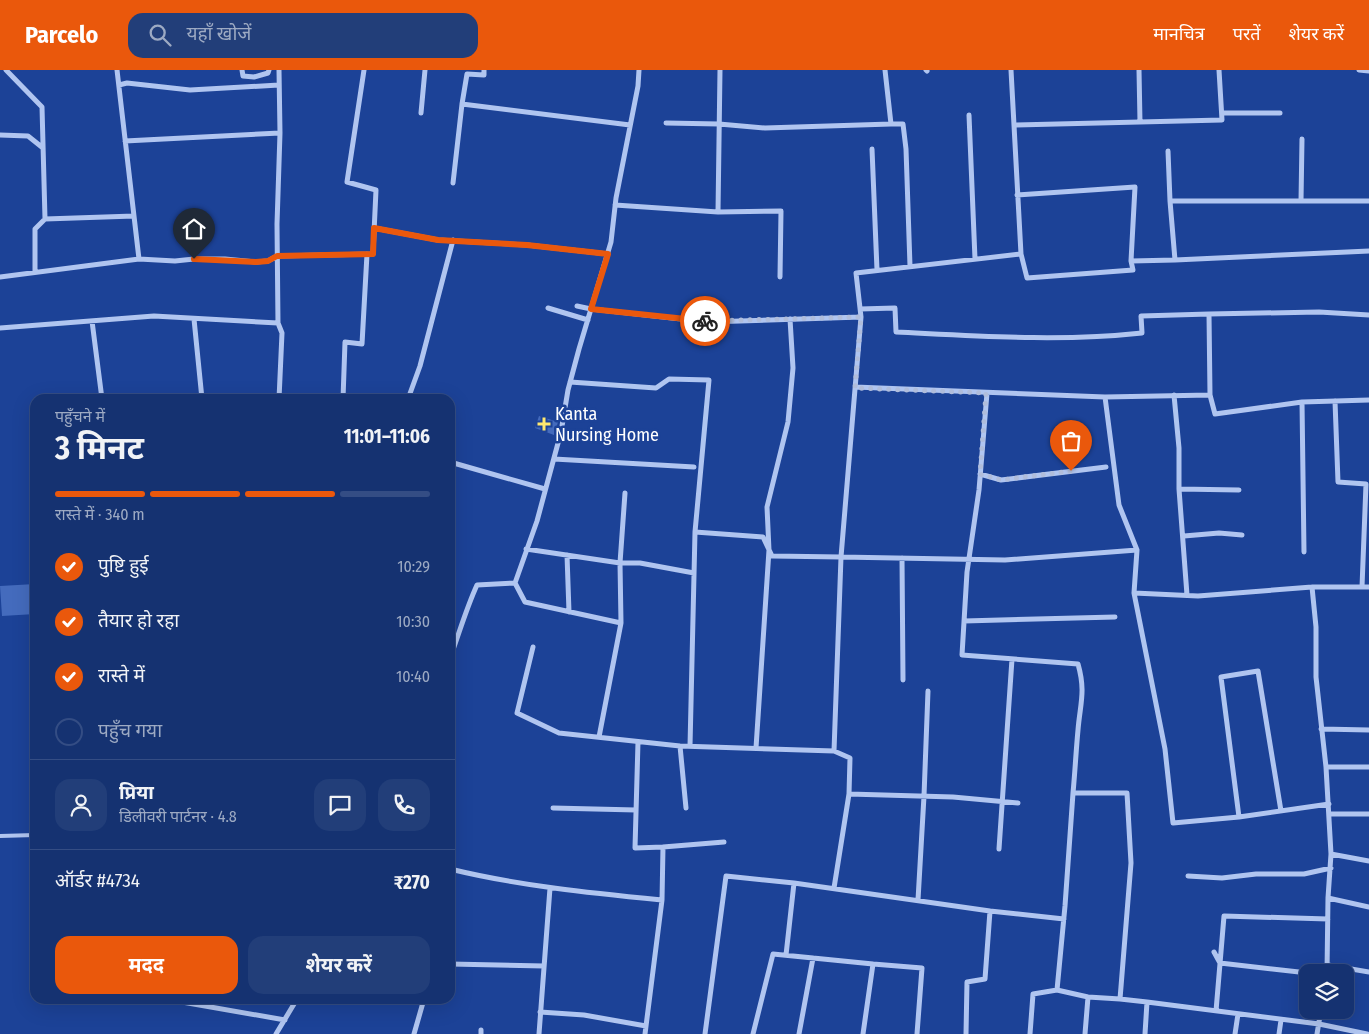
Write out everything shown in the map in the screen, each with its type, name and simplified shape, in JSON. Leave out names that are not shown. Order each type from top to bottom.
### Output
[{"type":"street","points":[[6,70],[42,107],[45,219]]},
{"type":"street","points":[[117,70],[139,259]]},
{"type":"street","points":[[242,70],[243,76],[254,77],[268,74],[269,70]]},
{"type":"street","points":[[279,70],[280,133],[277,256],[278,323],[282,333],[279,394]]},
{"type":"street","points":[[0,276],[139,259],[175,261],[225,259],[256,262],[268,261],[277,256],[373,254],[376,190],[347,182],[364,70]]},
{"type":"street","points":[[421,113],[425,70]]},
{"type":"street","points":[[454,182],[467,74],[484,75],[484,70]]},
{"type":"street","points":[[621,623],[525,602],[516,583],[537,521],[561,432],[570,382],[611,242],[615,205],[638,86],[639,70]]},
{"type":"street","points":[[718,212],[720,70]]},
{"type":"street","points":[[885,70],[891,124]]},
{"type":"street","points":[[1011,70],[1020,254],[1027,278],[1133,270],[1131,260],[1135,187],[1018,195]]},
{"type":"street","points":[[1139,70],[1140,122]]},
{"type":"street","points":[[1014,125],[1222,120],[1219,70]]},
{"type":"street","points":[[1359,70],[1369,71]]},
{"type":"street","points":[[119,85],[127,83],[190,90],[279,85]]},
{"type":"street","points":[[462,104],[630,125]]},
{"type":"street","points":[[1222,113],[1280,113]]},
{"type":"street","points":[[969,115],[974,259]]},
{"type":"street","points":[[666,123],[719,124],[765,128],[903,124],[906,149],[910,266]]},
{"type":"street","points":[[126,141],[280,133]]},
{"type":"street","points":[[0,135],[28,136],[43,148]]},
{"type":"street","points":[[1301,201],[1302,139]]},
{"type":"street","points":[[872,149],[877,270]]},
{"type":"street","points":[[1168,150],[1174,260]]},
{"type":"street","points":[[1170,201],[1369,201]]},
{"type":"street","points":[[615,205],[718,212],[781,211],[780,277]]},
{"type":"street","points":[[35,272],[35,229],[45,219],[134,216]]},
{"type":"street","points":[[374,228],[438,240],[527,245],[608,254]]},
{"type":"street","points":[[410,394],[420,366],[453,240]]},
{"type":"street","points":[[1131,260],[1174,260],[1369,251]]},
{"type":"street","points":[[344,394],[344,342],[362,344],[367,254]]},
{"type":"street","points":[[834,750],[840,557],[861,317],[856,273],[1020,254]]},
{"type":"street","points":[[577,306],[708,322],[861,317]]},
{"type":"street","points":[[548,308],[588,320]]},
{"type":"street","points":[[860,308],[895,308],[896,332],[1004,337],[1103,337],[1142,333],[1141,316],[1319,312],[1369,315]]},
{"type":"street","points":[[1209,314],[1210,395],[1215,414],[1302,402],[1369,400]]},
{"type":"street","points":[[0,328],[154,316],[278,323]]},
{"type":"street","points":[[194,318],[202,394]]},
{"type":"street","points":[[756,748],[769,550],[767,507],[788,422],[793,368],[790,319]]},
{"type":"street","points":[[92,321],[101,394]]},
{"type":"street","points":[[570,382],[656,388],[670,379],[709,380],[695,532],[690,746]]},
{"type":"street","points":[[855,388],[1106,397],[1210,395]]},
{"type":"street","points":[[986,393],[980,474],[969,560],[962,655],[1078,664],[1083,681],[1057,990]]},
{"type":"street","points":[[1174,395],[1179,448],[1179,489],[1188,595]]},
{"type":"street","points":[[1106,397],[1119,505],[1137,550],[1134,593],[1165,749],[1172,823],[1239,817],[1329,804]]},
{"type":"street","points":[[1335,401],[1338,482],[1366,484],[1362,587]]},
{"type":"street","points":[[1302,402],[1304,552]]},
{"type":"street","points":[[554,458],[694,467]]},
{"type":"street","points":[[455,463],[545,489]]},
{"type":"street","points":[[980,474],[1001,480],[1106,467]]},
{"type":"street","points":[[1179,489],[1239,490]]},
{"type":"street","points":[[599,737],[621,623],[620,563],[625,493]]},
{"type":"street","points":[[695,532],[763,537],[772,556],[1005,560],[1137,550]]},
{"type":"street","points":[[1184,536],[1219,533],[1242,535]]},
{"type":"street","points":[[526,549],[620,563],[640,563],[694,573]]},
{"type":"street","points":[[567,555],[570,612]]},
{"type":"street","points":[[902,558],[903,680]]},
{"type":"street","points":[[455,645],[468,604],[477,586],[516,583]]},
{"type":"street","points":[[1134,593],[1188,595],[1312,587],[1369,587]]},
{"type":"street","points":[[1312,587],[1316,628],[1316,677],[1329,804],[1331,854],[1328,898],[1328,964]]},
{"type":"street","points":[[964,621],[1115,617]]},
{"type":"street","points":[[533,647],[517,713],[560,733],[680,746],[834,750],[850,758],[849,794],[834,888]]},
{"type":"street","points":[[999,849],[1012,659]]},
{"type":"street","points":[[1239,817],[1221,677],[1258,671],[1281,811]]},
{"type":"street","points":[[918,900],[928,691]]},
{"type":"street","points":[[1321,729],[1369,730]]},
{"type":"street","points":[[638,742],[635,848],[724,842]]},
{"type":"street","points":[[680,746],[686,808]]},
{"type":"street","points":[[1326,766],[1369,766]]},
{"type":"street","points":[[1073,793],[1127,793],[1131,863],[1120,999]]},
{"type":"street","points":[[849,794],[953,797],[1018,803]]},
{"type":"street","points":[[553,808],[636,810]]},
{"type":"street","points":[[1329,814],[1369,814]]},
{"type":"street","points":[[645,1034],[662,900],[663,847]]},
{"type":"street","points":[[1331,854],[1369,862]]},
{"type":"street","points":[[1188,876],[1222,878],[1256,874],[1304,874],[1330,868]]},
{"type":"street","points":[[455,870],[477,876],[550,888],[662,900]]},
{"type":"street","points":[[705,1034],[726,876],[834,888],[990,911],[1064,919]]},
{"type":"street","points":[[786,956],[794,883]]},
{"type":"street","points":[[539,1034],[550,888]]},
{"type":"street","points":[[1328,898],[1369,907]]},
{"type":"street","points":[[966,1034],[967,982],[985,980],[990,911]]},
{"type":"street","points":[[1216,1011],[1224,916],[1328,920]]},
{"type":"street","points":[[1214,952],[1220,963]]},
{"type":"street","points":[[753,1034],[773,954],[922,968],[917,1034]]},
{"type":"street","points":[[799,1034],[813,958]]},
{"type":"street","points":[[1220,963],[1299,973]]},
{"type":"street","points":[[455,964],[544,966]]},
{"type":"street","points":[[863,1034],[873,964]]},
{"type":"street","points":[[1354,969],[1369,972]]},
{"type":"street","points":[[1030,1034],[1033,994],[1057,990],[1088,997],[1147,1002],[1319,1024],[1367,1034]]},
{"type":"street","points":[[1085,1034],[1088,997]]},
{"type":"street","points":[[1145,1034],[1147,1002]]},
{"type":"street","points":[[194,1004],[285,1020]]},
{"type":"street","points":[[276,1034],[294,1004]]},
{"type":"street","points":[[414,1034],[423,1004]]},
{"type":"street","points":[[540,1012],[584,1014],[646,1026]]},
{"type":"street","points":[[1235,1034],[1238,1014]]},
{"type":"street","points":[[1317,1034],[1320,1019]]},
{"type":"street","points":[[1279,1034],[1281,1020]]},
{"type":"lane","points":[[0,836],[30,835]]},
{"type":"building","points":[[539,416],[558,422],[554,435],[535,428]]},
{"type":"building","points":[[30,584],[30,614],[2,616],[0,586]]},
{"type":"way so far","points":[[705,321],[861,317],[855,388],[986,393],[980,474],[1001,480],[1071,471]]},
{"type":"place","name":"Kanta Nursing Home","points":[[544,424]]},
{"type":"route","points":[[194,259],[256,262],[268,261],[277,256],[373,254],[374,228],[438,240],[527,245],[608,254],[591,309],[705,321]]}]
